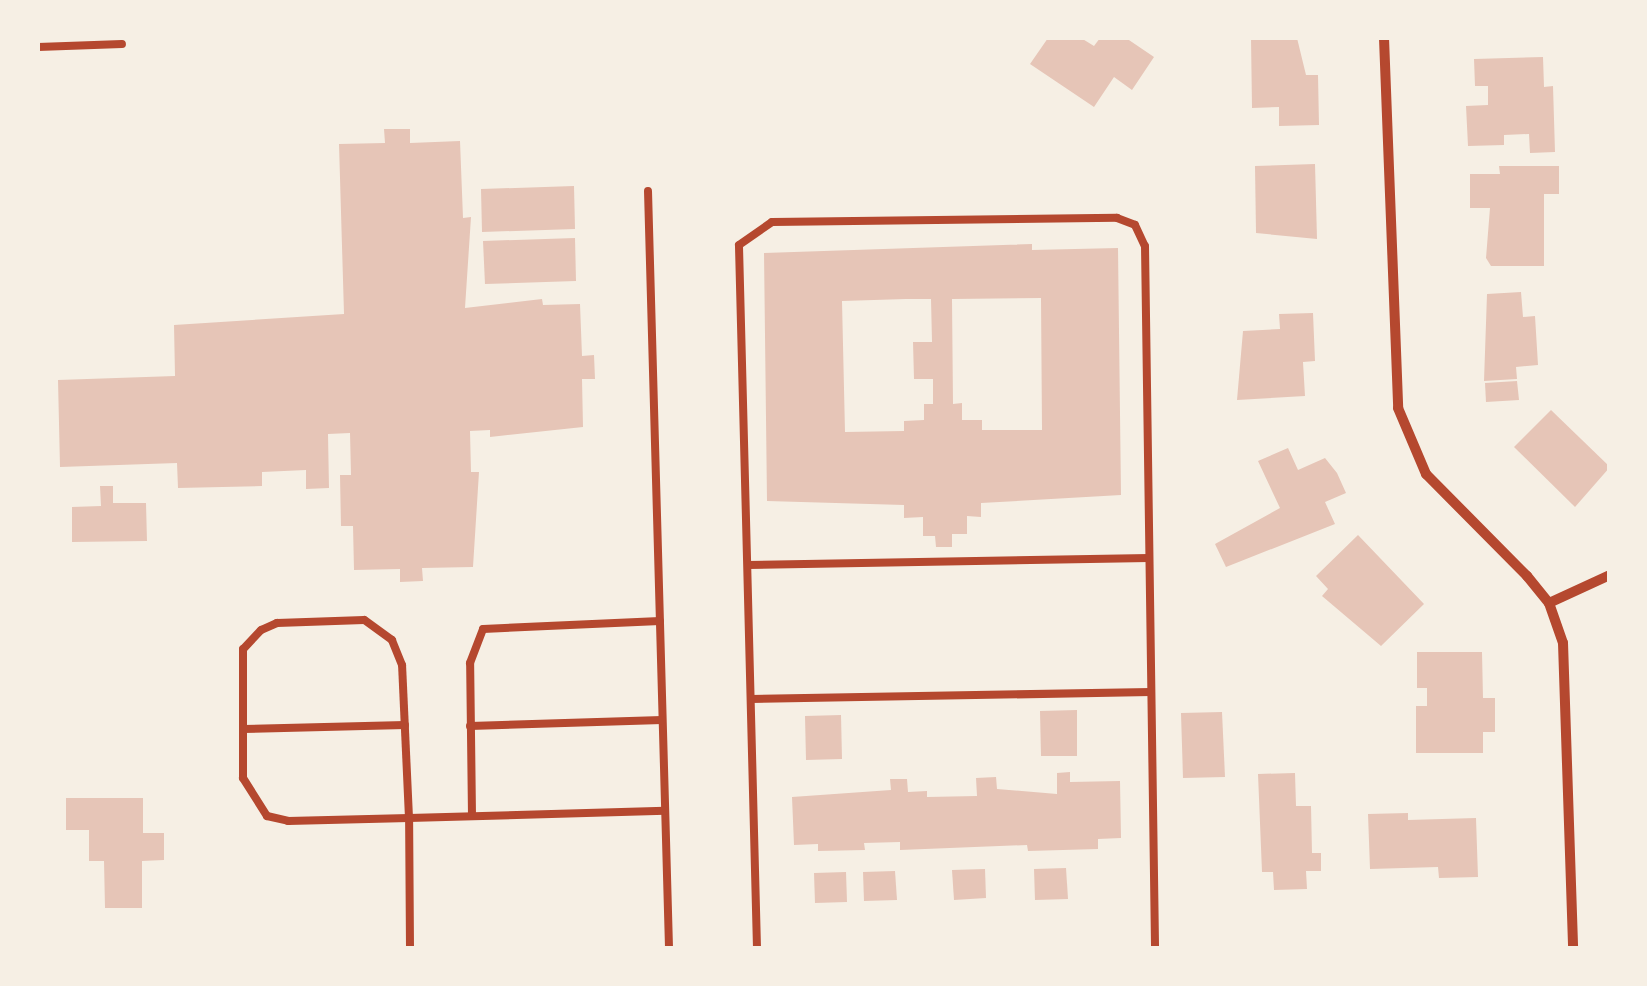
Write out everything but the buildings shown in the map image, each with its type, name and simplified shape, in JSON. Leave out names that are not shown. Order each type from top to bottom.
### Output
[{"type":"street","points":[[1384,38],[1398,408],[1426,474],[1549,603],[1563,644],[1572,948]]},
{"type":"street","points":[[1549,603],[1610,575]]},
{"type":"lane","points":[[38,47],[122,44]]},
{"type":"lane","points":[[648,190],[669,948]]},
{"type":"lane","points":[[758,948],[740,246],[772,222],[1117,218],[1135,225],[1145,246],[1155,948]]},
{"type":"lane","points":[[748,565],[1149,558]]},
{"type":"lane","points":[[410,948],[408,818],[402,665],[392,640],[364,620],[277,623],[261,630],[244,649],[243,778],[268,816],[408,818],[665,811]]},
{"type":"lane","points":[[472,816],[470,664],[483,628],[660,621]]},
{"type":"lane","points":[[752,700],[1151,692]]},
{"type":"lane","points":[[470,726],[662,720]]},
{"type":"lane","points":[[243,729],[405,725]]}]
